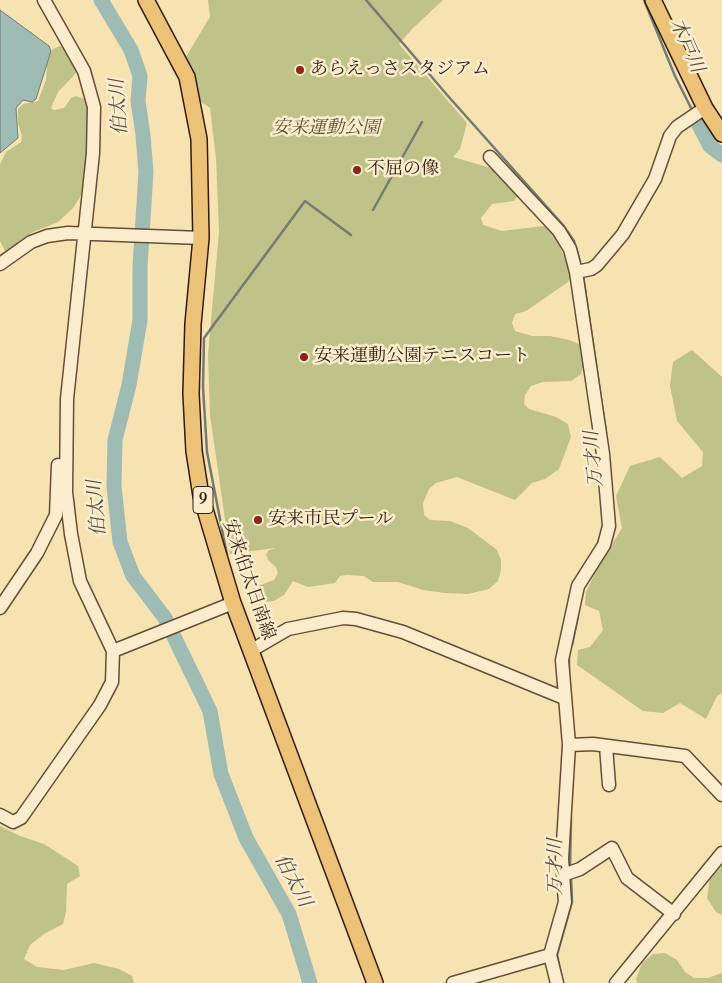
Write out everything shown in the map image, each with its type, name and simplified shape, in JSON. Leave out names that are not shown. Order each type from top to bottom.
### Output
[{"type":"main road","name":"安来伯太日南線","points":[[146,0],[187,76],[193,98],[199,139],[201,238],[193,324],[190,394],[192,427],[201,496],[227,606],[252,650],[375,983]]},
{"type":"main road","points":[[653,0],[705,108],[720,127]]},
{"type":"street","points":[[0,815],[12,822],[21,818],[100,705],[112,682],[116,650],[80,581],[71,534],[66,492],[67,412],[88,233],[94,154],[94,108],[84,70],[44,0]]},
{"type":"street","points":[[576,272],[591,269],[597,265],[623,234],[655,179],[670,136],[677,127],[705,108]]},
{"type":"street","points":[[490,157],[566,240],[576,272],[603,454],[608,526],[604,545],[578,586],[562,660],[569,745],[569,873],[565,902],[550,955],[557,983]]},
{"type":"street","points":[[0,264],[31,242],[46,236],[88,233],[201,238]]},
{"type":"street","points":[[0,608],[37,553],[56,515],[58,439],[67,412]]},
{"type":"street","points":[[116,650],[227,606]]},
{"type":"street","points":[[252,650],[288,629],[343,618],[356,619],[403,632],[564,698]]},
{"type":"street","points":[[569,745],[606,746],[685,756],[722,795]]},
{"type":"street","points":[[606,746],[609,785]]},
{"type":"street","points":[[569,873],[612,848],[627,878],[674,914]]},
{"type":"street","points":[[616,983],[722,853]]},
{"type":"street","points":[[453,983],[490,979],[550,955]]},
{"type":"green space","name":"安来運動公園","points":[[208,0],[443,0],[399,44],[467,123],[460,149],[453,157],[491,168],[512,186],[517,197],[514,201],[492,204],[481,218],[483,225],[502,231],[544,226],[552,229],[571,273],[568,282],[526,311],[515,314],[512,323],[515,331],[532,336],[550,336],[569,340],[579,344],[584,351],[584,364],[581,374],[571,381],[543,382],[531,386],[525,395],[524,404],[529,409],[556,417],[568,424],[571,437],[559,469],[545,479],[532,483],[515,500],[457,477],[436,483],[429,489],[423,503],[424,515],[430,520],[450,521],[468,528],[497,550],[501,560],[501,570],[498,581],[489,589],[468,594],[445,593],[423,590],[398,582],[373,582],[364,576],[347,575],[340,576],[335,583],[308,587],[293,581],[284,595],[274,601],[262,602],[254,597],[251,591],[255,587],[274,580],[278,573],[276,567],[269,561],[266,555],[268,551],[275,548],[230,554],[210,415],[208,354],[219,232],[216,158],[210,108],[196,98],[184,60],[210,17]]},
{"type":"green space","points":[[60,46],[66,49],[78,71],[58,92],[51,108],[54,110],[64,108],[71,98],[76,96],[87,100],[90,107],[90,141],[84,188],[73,208],[58,222],[33,232],[6,253],[0,241],[0,164],[6,152],[21,142],[22,136],[18,123],[18,109],[23,104],[38,101],[46,80],[47,64],[50,55],[53,49]]},
{"type":"green space","points":[[692,350],[722,377],[722,693],[717,696],[706,719],[680,703],[663,713],[643,711],[577,665],[578,650],[590,647],[603,630],[599,611],[585,605],[586,592],[599,565],[622,528],[616,496],[630,466],[660,457],[682,478],[702,466],[703,452],[677,421],[670,386],[673,362]]},
{"type":"green space","points":[[0,826],[20,836],[44,844],[78,866],[80,876],[67,884],[66,912],[63,924],[44,934],[30,945],[24,959],[37,967],[64,970],[94,963],[119,969],[132,976],[134,983],[0,983]]},
{"type":"green space","points":[[722,861],[722,915],[716,912],[707,898],[710,877]]},
{"type":"green space","points":[[665,953],[677,960],[685,972],[694,978],[708,978],[722,973],[722,983],[637,983],[636,979],[642,963],[653,954]]},
{"type":"water","points":[[0,10],[49,46],[51,51],[36,99],[32,102],[23,100],[16,108],[18,138],[0,153]]},
{"type":"waterway","name":"伯太川","points":[[101,0],[131,50],[140,76],[138,101],[146,172],[140,266],[140,320],[129,385],[115,440],[114,486],[120,542],[133,576],[165,618],[210,711],[221,774],[246,838],[289,914],[310,983]]},
{"type":"waterway","name":"万才川","points":[[366,0],[448,96],[563,225],[574,241],[580,262]]},
{"type":"waterway","name":"木戸川","points":[[644,0],[675,76],[691,108]]},
{"type":"waterway","points":[[373,210],[422,122]]},
{"type":"waterway","name":"木戸川","points":[[698,123],[710,146],[722,155]]},
{"type":"waterway","points":[[227,555],[207,452],[203,387],[204,338],[305,201],[351,235]]},
{"type":"waterway","name":"万才川","points":[[583,275],[606,433]]},
{"type":"waterway","name":"万才川","points":[[572,645],[578,616]]},
{"type":"waterway","name":"万才川","points":[[569,655],[569,672]]},
{"type":"waterway","name":"万才川","points":[[570,869],[571,817]]},
{"type":"waterway","name":"万才川","points":[[563,983],[557,955],[572,902],[571,877]]},
{"type":"place","name":"あらえっさスタジアム","points":[[300,70]]},
{"type":"place","name":"不屈の像","points":[[357,170]]},
{"type":"place","name":"安来運動公園テニスコート","points":[[304,357]]},
{"type":"place","name":"安来市民プール","points":[[258,520]]}]
